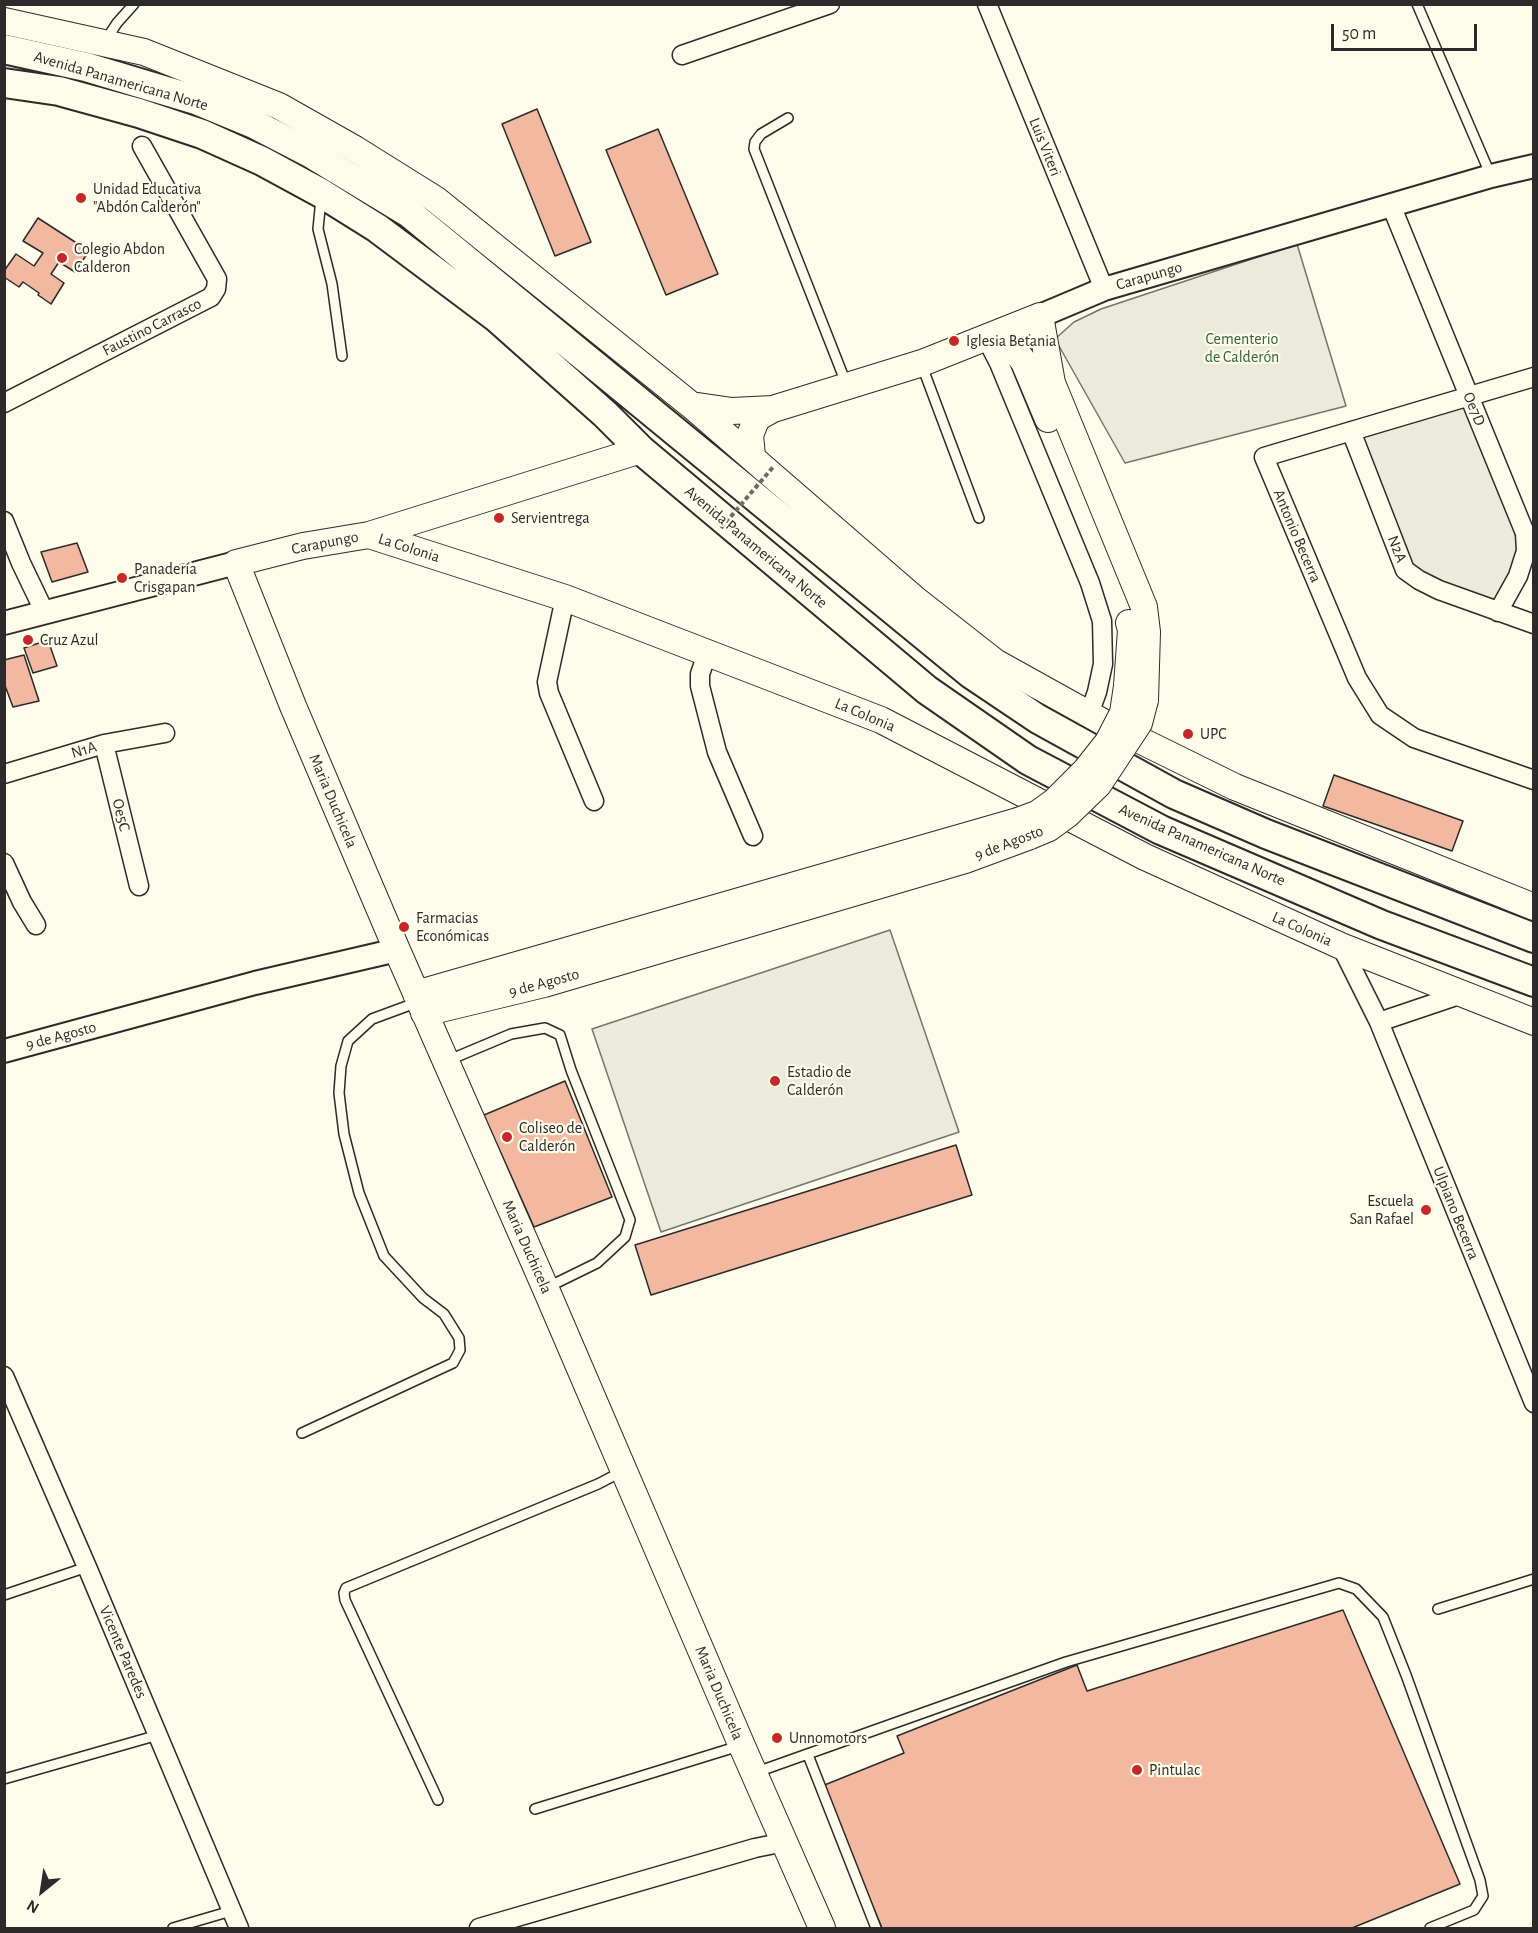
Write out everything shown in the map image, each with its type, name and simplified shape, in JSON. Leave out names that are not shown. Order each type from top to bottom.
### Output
[{"type":"highway","name":"Avenida Panamericana Norte","points":[[4,49],[86,67],[196,100],[254,124],[310,153],[410,213],[971,674],[1038,718],[1184,798],[1266,834],[1533,938]]},
{"type":"highway","name":"Avenida Panamericana Norte","points":[[4,83],[59,91],[139,113],[202,134],[262,161],[321,193],[377,228],[496,318],[605,414],[641,450],[927,690],[1028,760],[1161,830],[1382,925],[1533,982]]},
{"type":"main road","name":"Avenida Panamericana Norte","points":[[4,21],[144,52],[279,106],[355,149],[435,199],[763,461],[916,600],[995,662],[1089,714],[1234,786],[1533,907]]},
{"type":"main road","name":"Carapungo","points":[[763,461],[750,435],[757,418],[773,409],[922,363],[1040,316]]},
{"type":"main road","name":"9 de Agosto","points":[[420,1003],[1024,829],[1037,814],[1055,801],[1085,771],[1108,742],[1136,693],[1148,656],[1144,607],[1052,383],[1040,316]]},
{"type":"main road","name":"9 de Agosto","points":[[989,337],[1010,344],[1024,362],[1126,610],[1131,630],[1136,693]]},
{"type":"main road","name":"Carapungo","points":[[692,405],[732,411],[773,409]]},
{"type":"main road","name":"Carapungo","points":[[236,563],[303,546],[369,535],[641,450]]},
{"type":"main road","name":"La Colonia","points":[[369,535],[565,598],[881,720],[1145,857],[1341,946]]},
{"type":"main road","name":"Maria Duchicela","points":[[236,563],[293,706],[445,1062],[545,1287],[822,1929]]},
{"type":"main road","points":[[1341,946],[1533,1023]]},
{"type":"street","points":[[682,55],[830,4]]},
{"type":"street","name":"Luis Viteri","points":[[987,4],[1104,289]]},
{"type":"street","name":"Faustino Carrasco","points":[[4,403],[211,297],[216,289],[217,279],[142,146]]},
{"type":"street","name":"Carapungo","points":[[1040,316],[1104,289],[1491,176],[1533,166]]},
{"type":"street","name":"Oe7D","points":[[1391,205],[1526,533],[1526,551],[1518,576],[1498,612]]},
{"type":"street","points":[[989,337],[1090,583],[1102,621],[1103,664],[1089,714]]},
{"type":"street","name":"Antonio Becerra","points":[[1533,377],[1264,457],[1357,678],[1380,716],[1414,738],[1533,780]]},
{"type":"street","name":"N2A","points":[[1351,431],[1405,570],[1439,590],[1533,624]]},
{"type":"street","points":[[4,521],[45,613]]},
{"type":"street","name":"Carapungo","points":[[4,623],[236,563]]},
{"type":"street","points":[[565,598],[547,682],[549,693],[594,801]]},
{"type":"street","points":[[707,654],[700,674],[700,686],[717,752],[753,836]]},
{"type":"street","name":"N1A","points":[[4,774],[104,744],[165,734]]},
{"type":"street","name":"Oe5C","points":[[104,744],[140,886]]},
{"type":"street","points":[[4,863],[22,902],[36,925]]},
{"type":"street","name":"Ulpiano Becerra","points":[[1341,946],[1379,1022],[1533,1403]]},
{"type":"street","name":"9 de Agosto","points":[[4,1051],[255,983],[397,950]]},
{"type":"street","points":[[1379,1022],[1459,994]]},
{"type":"street","name":"Vicente Paredes","points":[[4,1376],[9,1396],[87,1567],[239,1929]]},
{"type":"street","points":[[479,1929],[755,1848],[784,1842]]},
{"type":"lane","points":[[104,44],[117,22],[134,4]]},
{"type":"lane","points":[[1417,4],[1491,176]]},
{"type":"lane","points":[[788,118],[761,134],[755,142],[754,149],[847,385]]},
{"type":"lane","points":[[321,193],[318,229],[332,284],[342,356]]},
{"type":"lane","points":[[922,363],[979,518]]},
{"type":"lane","points":[[302,1433],[453,1363],[460,1350],[459,1338],[444,1314],[423,1298],[384,1256],[358,1193],[344,1134],[339,1093],[341,1066],[348,1041],[372,1019],[420,1003]]},
{"type":"lane","points":[[445,1062],[511,1034],[545,1028],[560,1035],[571,1070],[630,1220],[625,1237],[597,1263],[545,1287]]},
{"type":"lane","points":[[438,1800],[348,1608],[344,1593],[346,1588],[598,1484],[623,1471]]},
{"type":"lane","points":[[4,1595],[87,1567]]},
{"type":"lane","points":[[1438,1609],[1533,1579]]},
{"type":"lane","points":[[754,1773],[1066,1662],[1339,1583],[1356,1589],[1383,1617],[1480,1880],[1483,1896],[1474,1910],[1430,1929]]},
{"type":"lane","points":[[4,1779],[158,1734]]},
{"type":"lane","points":[[535,1809],[742,1746]]},
{"type":"lane","points":[[807,1755],[876,1929]]},
{"type":"lane","points":[[173,1929],[231,1911]]},
{"type":"path","points":[[721,528],[763,461]]},
{"type":"green space","name":"Cementerio de Calderón","points":[[1297,244],[1346,406],[1125,463],[1055,339],[1074,322],[1101,309]]},
{"type":"green space","points":[[1466,403],[1513,521],[1518,550],[1511,578],[1493,604],[1422,574],[1408,562],[1361,436]]},
{"type":"green space","name":"Estadio de Calderón","points":[[890,930],[959,1132],[661,1232],[592,1029]]},
{"type":"building","points":[[537,109],[591,242],[555,256],[502,124]]},
{"type":"building","points":[[658,129],[718,274],[666,295],[606,150]]},
{"type":"building","name":"Colegio Abdon Calderon","points":[[38,218],[89,251],[75,272],[59,262],[51,274],[64,283],[51,304],[23,282],[19,287],[4,277],[4,271],[16,254],[34,266],[43,253],[23,241]]},
{"type":"building","points":[[77,543],[88,572],[52,582],[41,552]]},
{"type":"building","points":[[48,640],[57,666],[33,673],[24,648]]},
{"type":"building","points":[[24,655],[39,701],[13,707],[4,683],[4,660]]},
{"type":"building","points":[[1334,775],[1463,821],[1452,851],[1323,806]]},
{"type":"building","name":"Coliseo de Calderón","points":[[565,1081],[612,1197],[534,1227],[484,1115]]},
{"type":"building","points":[[956,1145],[972,1195],[651,1295],[635,1245]]},
{"type":"building","name":"Pintulac","points":[[1343,1610],[1460,1884],[1352,1928],[882,1928],[822,1786],[904,1753],[897,1736],[1077,1665],[1087,1691]]},
{"type":"place","name":"Unidad Educativa \"Abdón Calderón\"","points":[[81,198]]},
{"type":"place","name":"Colegio Abdon Calderon","points":[[62,258]]},
{"type":"place","name":"Iglesia Betania","points":[[954,341]]},
{"type":"place","name":"Servientrega","points":[[499,518]]},
{"type":"place","name":"Panadería Crisgapan","points":[[122,578]]},
{"type":"place","name":"Cruz Azul","points":[[28,640]]},
{"type":"place","name":"UPC","points":[[1188,734]]},
{"type":"place","name":"Farmacias Económicas","points":[[404,927]]},
{"type":"place","name":"Estadio de Calderón","points":[[775,1081]]},
{"type":"place","name":"Coliseo de Calderón","points":[[507,1137]]},
{"type":"place","name":"Escuela San Rafael","points":[[1426,1210]]},
{"type":"place","name":"Unnomotors","points":[[777,1738]]},
{"type":"place","name":"Pintulac","points":[[1137,1770]]}]
